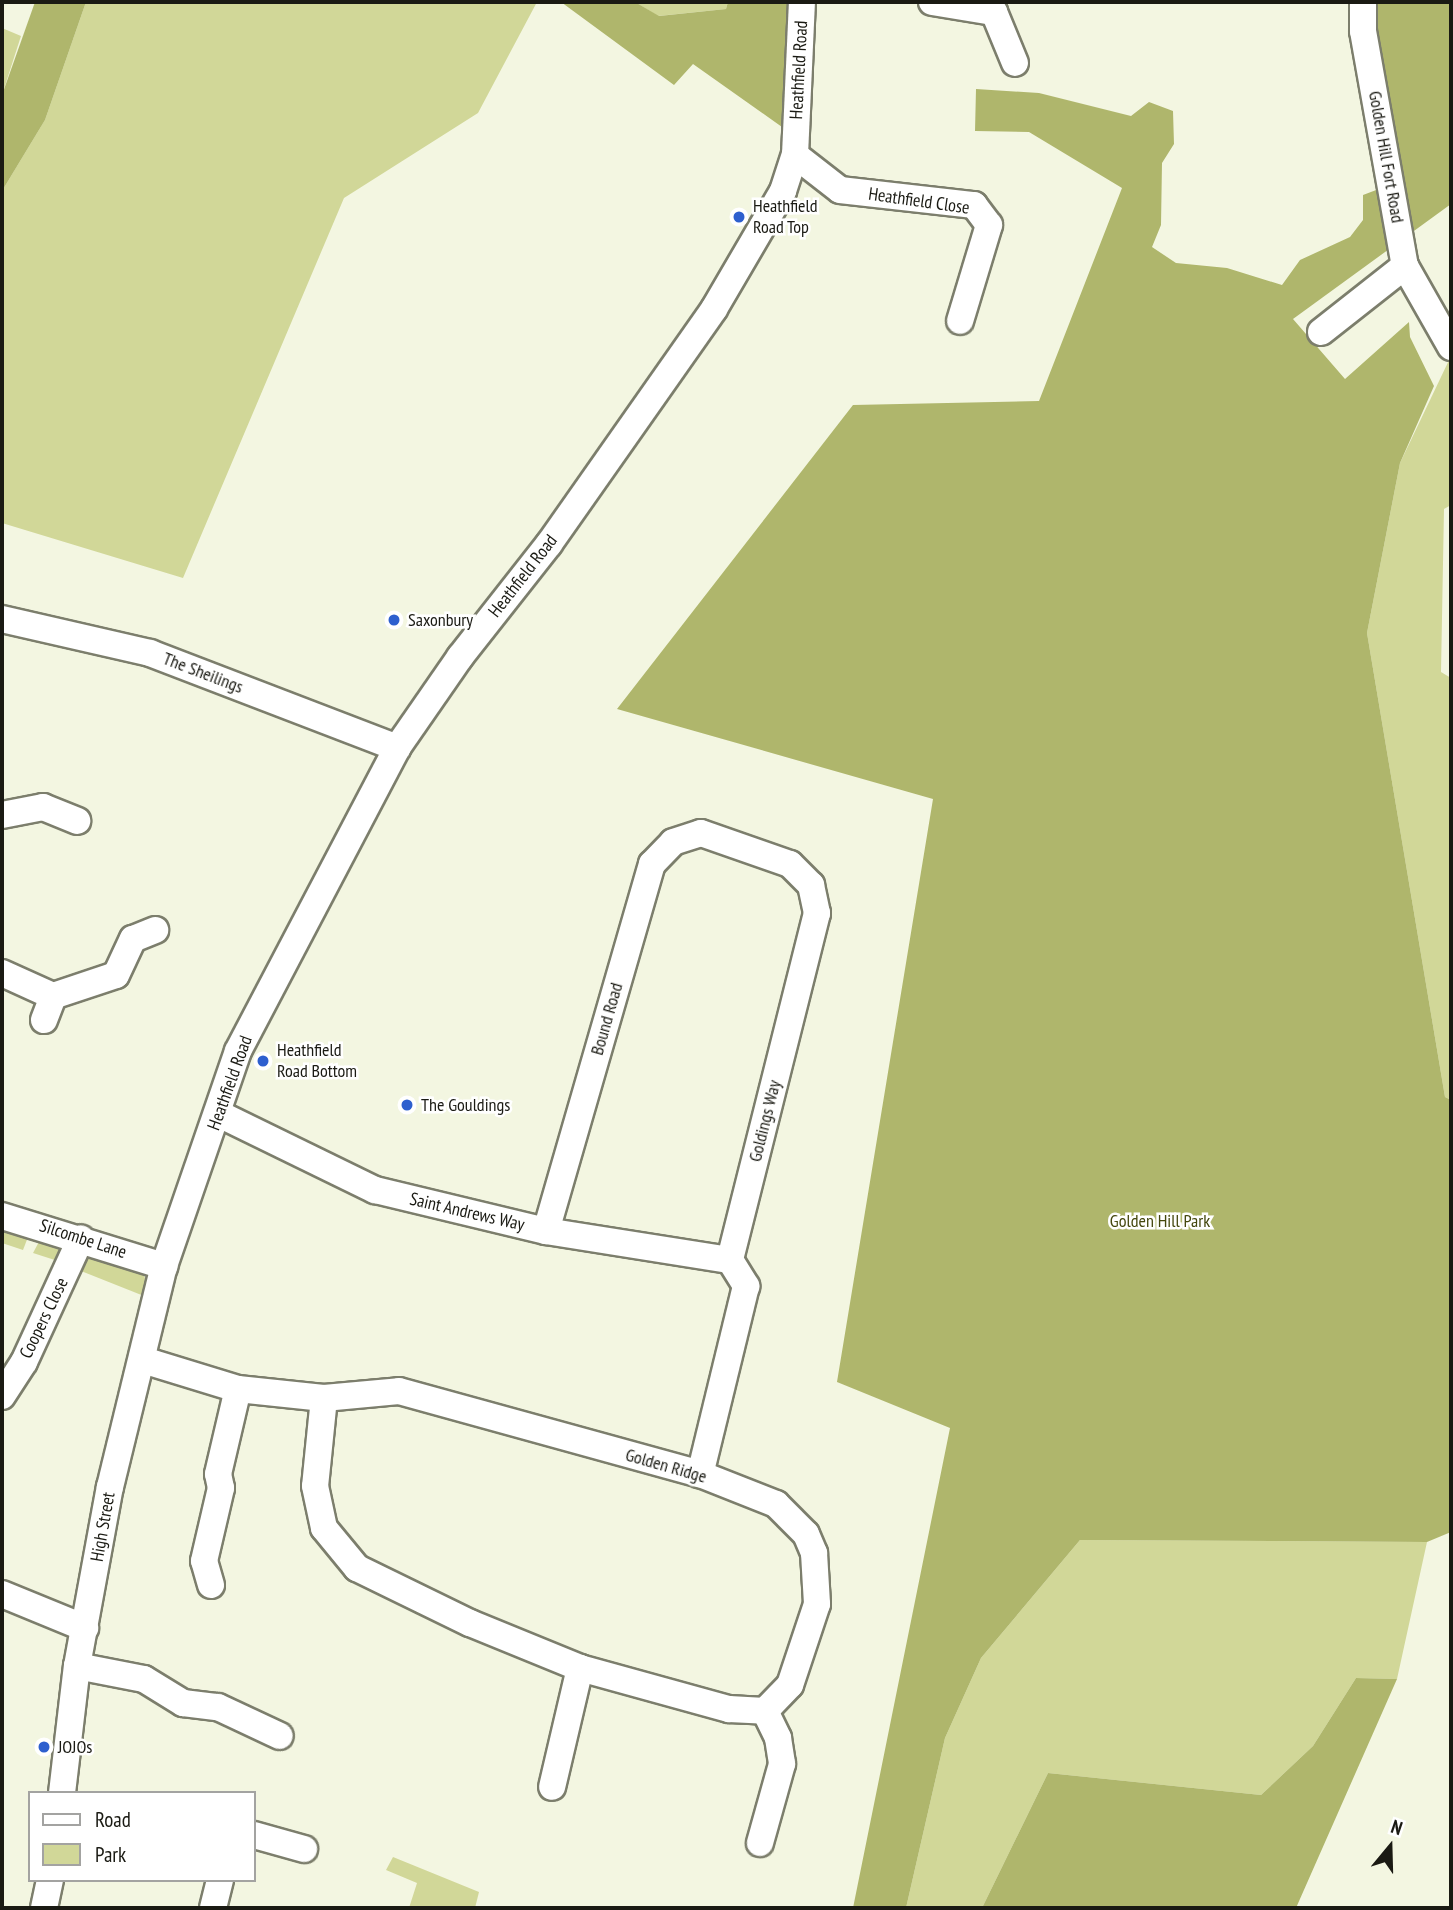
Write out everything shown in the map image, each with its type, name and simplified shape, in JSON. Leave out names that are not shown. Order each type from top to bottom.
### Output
[{"type":"street","name":"Heathfield Road","points":[[164,1266],[219,1114],[238,1051],[397,748],[460,657],[549,544],[714,309],[783,191],[795,155],[802,2]]},
{"type":"street","points":[[932,2],[998,7],[1015,63]]},
{"type":"street","name":"Golden Hill Fort Road","points":[[1363,2],[1363,31],[1405,266],[1451,347]]},
{"type":"street","name":"Heathfield Close","points":[[795,155],[840,190],[974,205],[989,225],[960,321]]},
{"type":"street","points":[[1321,332],[1405,266]]},
{"type":"street","name":"The Sheilings","points":[[2,619],[150,653],[397,748]]},
{"type":"street","points":[[2,815],[43,807],[77,821]]},
{"type":"street","name":"Bound Road","points":[[546,1231],[652,864],[673,842],[701,832]]},
{"type":"street","name":"Goldings Way","points":[[701,832],[790,864],[811,885],[817,913],[730,1260]]},
{"type":"street","points":[[2,973],[49,1008],[116,975],[133,939],[155,930]]},
{"type":"street","name":"Saint Andrews Way","points":[[219,1114],[375,1190],[546,1231],[730,1260]]},
{"type":"street","name":"Silcombe Lane","points":[[2,1216],[81,1238],[164,1266]]},
{"type":"street","name":"Coopers Close","points":[[2,1396],[24,1362],[81,1238]]},
{"type":"street","points":[[700,1474],[746,1286],[730,1260]]},
{"type":"street","name":"High Street","points":[[62,1791],[77,1667],[110,1487],[164,1266]]},
{"type":"street","name":"Golden Ridge","points":[[143,1360],[238,1388],[324,1398],[399,1391],[700,1474],[776,1504],[806,1534],[814,1553],[817,1604],[790,1685],[765,1711]]},
{"type":"street","points":[[211,1585],[204,1561],[221,1488],[218,1474],[238,1388]]},
{"type":"street","points":[[324,1398],[315,1486],[324,1528],[357,1568],[470,1623],[580,1668],[729,1709],[765,1711],[778,1738],[782,1764],[760,1843]]},
{"type":"street","points":[[2,1594],[85,1628]]},
{"type":"street","points":[[77,1667],[144,1679],[183,1703],[218,1707],[281,1736]]},
{"type":"street","points":[[552,1787],[580,1668]]},
{"type":"street","points":[[256,1836],[304,1849]]},
{"type":"street","points":[[44,1908],[50,1882]]},
{"type":"street","points":[[213,1908],[220,1882]]},
{"type":"green space","points":[[35,2],[86,2],[45,120],[2,191],[2,95]]},
{"type":"green space","points":[[86,2],[537,2],[478,113],[344,198],[183,578],[2,523],[2,191],[45,120]]},
{"type":"green space","points":[[561,2],[635,2],[659,16],[726,9],[728,2],[788,2],[782,127],[693,64],[674,85]]},
{"type":"green space","points":[[635,2],[728,2],[726,9],[658,16]]},
{"type":"green space","name":"Golden Hill Park","points":[[1374,2],[1451,2],[1451,204],[1293,319],[1345,379],[1409,322],[1410,337],[1434,386],[1400,463],[1367,633],[1445,1097],[1451,1100],[1451,1532],[1427,1542],[1080,1540],[981,1658],[945,1738],[906,1908],[853,1908],[950,1428],[837,1382],[933,799],[617,709],[853,405],[1039,401],[1122,188],[1029,132],[975,131],[976,89],[1039,93],[1131,116],[1149,102],[1173,111],[1174,144],[1162,163],[1161,225],[1152,247],[1176,263],[1227,268],[1282,285],[1300,260],[1350,237],[1363,220],[1363,195],[1400,181],[1373,26]]},
{"type":"green space","points":[[2,28],[21,36],[2,95]]},
{"type":"green space","points":[[1451,356],[1451,505],[1444,509],[1441,672],[1451,678],[1451,1100],[1445,1097],[1367,633],[1400,463]]},
{"type":"green space","points":[[2,1228],[28,1237],[23,1250],[2,1243]]},
{"type":"green space","points":[[41,1238],[61,1244],[66,1254],[61,1262],[33,1253]]},
{"type":"green space","points":[[87,1255],[142,1271],[154,1300],[76,1269]]},
{"type":"green space","points":[[1080,1540],[1427,1542],[1397,1679],[1356,1678],[1313,1746],[1261,1795],[1048,1773],[982,1908],[906,1908],[945,1738],[981,1658]]},
{"type":"green space","points":[[1356,1678],[1397,1679],[1296,1908],[982,1908],[1048,1773],[1261,1795],[1313,1746]]},
{"type":"green space","points":[[393,1857],[479,1892],[475,1908],[409,1908],[417,1883],[386,1870]]},
{"type":"place","name":"Heathfield Road Top","points":[[739,217]]},
{"type":"place","name":"Saxonbury","points":[[394,620]]},
{"type":"place","name":"Heathfield Road Bottom","points":[[263,1061]]},
{"type":"place","name":"The Gouldings","points":[[407,1105]]},
{"type":"place","name":"JOJOs","points":[[44,1747]]}]
